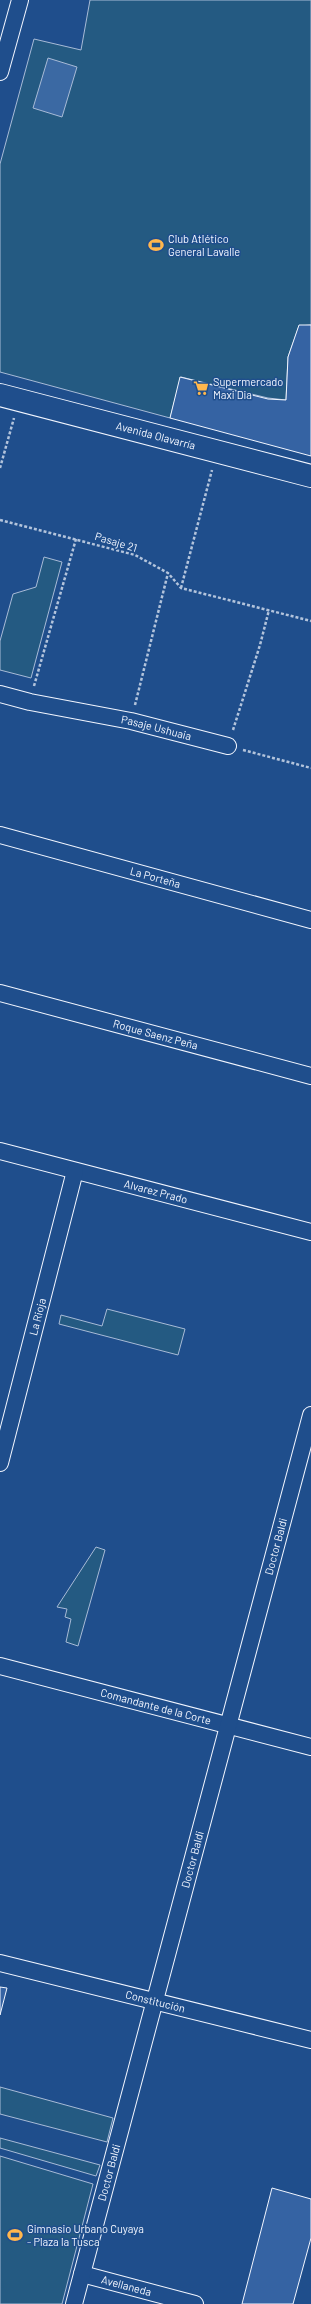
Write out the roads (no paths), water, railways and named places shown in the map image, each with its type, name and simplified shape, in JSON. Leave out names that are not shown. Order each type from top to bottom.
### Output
[{"type":"street","points":[[0,72],[20,0]]},
{"type":"street","name":"Avenida Olavarría","points":[[9,398],[311,476]]},
{"type":"street","name":"Pasaje Ushuaia","points":[[0,694],[30,702],[130,721],[228,746]]},
{"type":"street","name":"La Porteña","points":[[0,835],[311,920]]},
{"type":"street","name":"Roque Saenz Peña","points":[[0,993],[311,1076]]},
{"type":"street","name":"Alvarez Prado","points":[[0,1151],[311,1232]]},
{"type":"street","name":"La Rioja","points":[[0,1464],[6,1413],[75,1171]]},
{"type":"street","name":"Doctor Baldi","points":[[74,2304],[311,1415]]},
{"type":"street","name":"Comandante de la Corte","points":[[0,1666],[311,1747]]},
{"type":"street","name":"Constitución","points":[[0,1963],[311,2040]]},
{"type":"street","name":"Avellaneda","points":[[82,2274],[195,2304]]},
{"type":"place","name":"Club Atlético General Lavalle","points":[[156,245]]},
{"type":"place","name":"Supermercado Maxi Dia","points":[[201,388]]},
{"type":"place","name":"Gimnasio Urbano Cuyaya - Plaza la Tusca","points":[[15,2235]]}]
